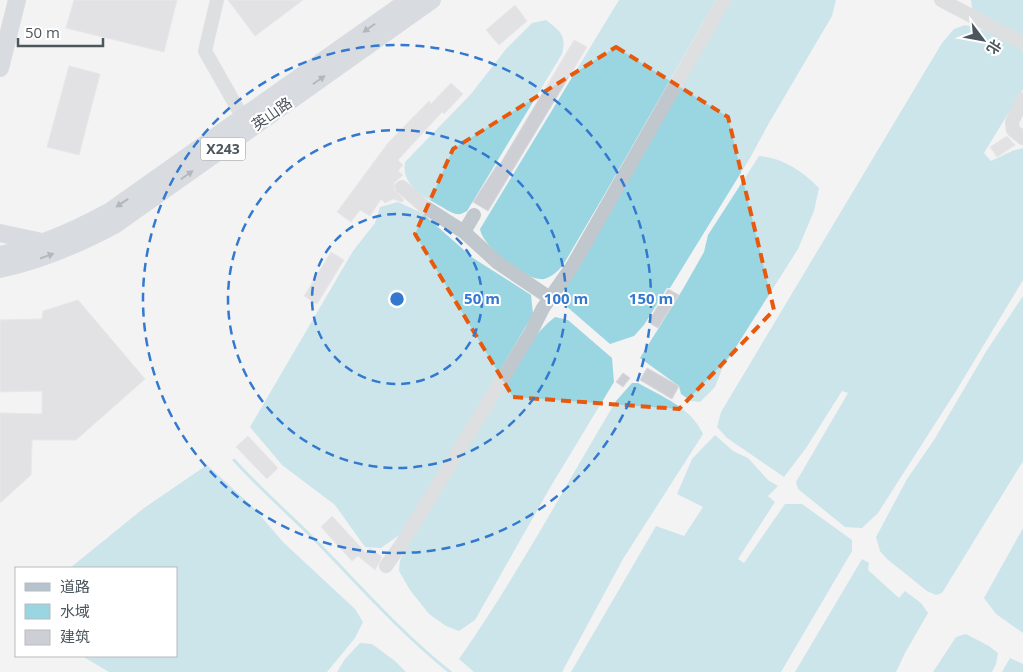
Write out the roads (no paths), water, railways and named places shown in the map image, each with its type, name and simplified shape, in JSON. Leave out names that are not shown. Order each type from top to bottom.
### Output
[{"type":"main road","points":[[0,68],[17,0]]},
{"type":"main road","name":"英山路","points":[[0,255],[45,242],[78,229],[109,212],[409,0]]},
{"type":"main road","name":"英山路","points":[[0,269],[50,255],[84,241],[116,224],[432,0]]},
{"type":"main road","points":[[0,233],[45,242]]},
{"type":"lane","points":[[217,0],[204,51],[243,118]]},
{"type":"lane","points":[[386,566],[531,332],[550,298],[573,264],[724,0]]},
{"type":"lane","points":[[941,0],[1023,43]]},
{"type":"lane","points":[[1023,99],[1012,122],[1013,130],[1023,138]]},
{"type":"lane","points":[[402,187],[425,207],[464,232],[498,263],[550,298]]},
{"type":"lane","points":[[464,232],[474,215]]},
{"type":"water","points":[[619,0],[716,0],[563,265],[550,277],[544,279],[536,278],[527,275],[506,262],[488,244],[480,229]]},
{"type":"water","points":[[730,0],[836,0],[832,16],[750,158],[670,288],[667,288],[644,325],[634,336],[610,344],[566,306],[566,287]]},
{"type":"water","points":[[971,0],[1023,0],[1023,38],[972,9]]},
{"type":"water","points":[[546,20],[555,27],[563,38],[562,54],[467,211],[461,214],[453,213],[421,195],[407,178],[405,162],[471,94],[506,49],[532,23]]},
{"type":"water","points":[[965,25],[995,35],[1023,51],[1023,89],[984,153],[991,161],[1023,148],[1023,280],[956,391],[878,513],[862,528],[845,527],[798,489],[796,482],[848,393],[842,391],[806,448],[784,477],[727,438],[717,427],[721,412],[942,43],[954,29]]},
{"type":"water","points":[[759,156],[776,159],[792,166],[819,188],[814,211],[798,249],[722,369],[715,387],[700,402],[691,401],[681,394],[679,386],[640,358],[704,252],[708,235]]},
{"type":"water","points":[[398,202],[422,213],[473,258],[531,295],[533,314],[402,533],[381,548],[365,547],[335,505],[282,465],[250,427],[353,251],[375,223],[380,207]]},
{"type":"water","points":[[1023,296],[1023,461],[942,593],[936,595],[927,591],[887,559],[880,551],[876,537],[907,479],[934,440],[987,350]]},
{"type":"water","points":[[555,317],[568,320],[612,358],[614,382],[551,486],[475,620],[459,631],[446,626],[429,614],[410,590],[399,571],[400,560],[525,351],[546,324]]},
{"type":"water","points":[[632,383],[638,383],[675,404],[691,417],[703,434],[623,559],[562,672],[474,672],[459,659],[520,564],[616,401]]},
{"type":"water","points":[[715,435],[733,451],[748,458],[768,480],[778,486],[768,496],[775,502],[738,559],[744,563],[785,504],[802,504],[852,540],[852,551],[781,672],[571,672],[656,526],[684,536],[703,507],[677,494],[692,459]]},
{"type":"water","points":[[207,465],[253,507],[283,542],[355,609],[363,622],[355,638],[327,672],[109,672],[84,657],[178,657],[178,567],[71,567],[144,508]]},
{"type":"water","points":[[1023,528],[1023,633],[996,614],[984,598]]},
{"type":"water","points":[[862,559],[869,563],[868,570],[899,598],[905,591],[921,603],[928,613],[896,672],[795,672]]},
{"type":"water","points":[[966,634],[998,653],[992,672],[933,672],[956,637]]},
{"type":"water","points":[[360,643],[372,644],[406,672],[337,672],[345,659]]},
{"type":"water","points":[[1010,658],[1023,664],[1023,672],[1002,672]]},
{"type":"waterway","points":[[234,460],[398,625],[450,672]]}]
